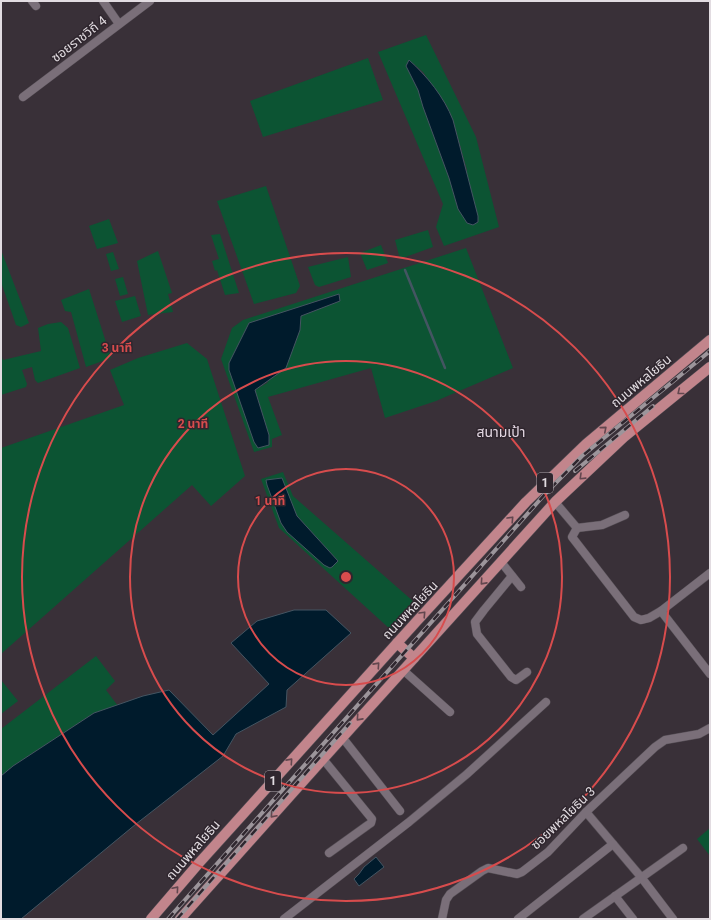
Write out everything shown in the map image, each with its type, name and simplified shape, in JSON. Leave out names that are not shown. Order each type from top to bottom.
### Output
[{"type":"main road","name":"ถนนพหลโยธิน","points":[[150,919],[198,863],[526,502],[567,461],[710,340]]},
{"type":"main road","name":"1","points":[[180,919],[342,737],[556,502],[624,437],[710,367]]},
{"type":"main road","points":[[397,643],[414,658]]},
{"type":"street","points":[[103,1],[119,24]]},
{"type":"street","name":"ซอยราชวิถี 4","points":[[23,97],[150,1]]},
{"type":"street","points":[[556,502],[577,528]]},
{"type":"street","points":[[577,528],[602,525],[625,515]]},
{"type":"street","points":[[577,528],[572,537],[634,617],[641,620],[649,618],[661,611],[710,573]]},
{"type":"street","points":[[501,562],[521,587]]},
{"type":"street","points":[[512,576],[476,622],[477,634],[511,677],[516,680],[527,672]]},
{"type":"street","points":[[661,611],[710,674]]},
{"type":"street","points":[[403,670],[450,712]]},
{"type":"street","points":[[284,919],[409,822],[467,774],[546,702]]},
{"type":"street","name":"ซอยพหลโยธิน 3","points":[[442,919],[446,900],[450,894],[482,871],[488,868],[517,874],[522,872],[548,852],[586,812],[655,747],[665,740],[699,734],[710,728]]},
{"type":"street","points":[[342,737],[400,811]]},
{"type":"street","points":[[323,759],[372,819],[371,823],[329,853]]},
{"type":"street","points":[[586,812],[641,877],[672,919]]},
{"type":"street","points":[[518,919],[614,844]]},
{"type":"street","points":[[588,918],[615,896],[683,848]]},
{"type":"street","points":[[615,896],[632,919]]},
{"type":"green space","points":[[426,35],[476,137],[499,227],[444,246],[436,227],[443,204],[378,52]],"holes":[[[409,60],[423,72],[447,106],[453,120],[467,170],[458,209],[449,178],[418,90],[406,66]]]},
{"type":"green space","points":[[368,58],[383,100],[263,137],[250,101]]},
{"type":"green space","points":[[266,186],[300,286],[296,293],[254,304],[217,201]]},
{"type":"green space","points":[[109,219],[118,243],[97,249],[89,226]]},
{"type":"green space","points":[[428,230],[433,247],[400,259],[395,240]]},
{"type":"green space","points":[[220,234],[239,293],[225,295],[217,270],[215,271],[212,261],[219,259],[211,235]]},
{"type":"green space","points":[[381,245],[388,263],[367,270],[360,253]]},
{"type":"green space","points":[[466,248],[513,368],[436,401],[385,418],[371,368],[268,397],[282,435],[272,439],[272,447],[254,452],[221,359],[232,328],[243,320]],"holes":[[[339,294],[340,301],[301,316],[300,330],[294,347],[267,383],[255,390],[269,435],[229,370],[249,323]]]},
{"type":"green space","points":[[1,250],[29,323],[21,327],[16,325],[1,282]]},
{"type":"green space","points":[[158,251],[172,293],[168,294],[173,312],[148,315],[137,261]]},
{"type":"green space","points":[[113,252],[119,269],[111,271],[106,254]]},
{"type":"green space","points":[[348,257],[351,277],[319,287],[315,285],[308,267]]},
{"type":"green space","points":[[123,277],[128,294],[120,296],[115,279]]},
{"type":"green space","points":[[89,289],[111,358],[86,367],[71,312],[65,311],[61,300]]},
{"type":"green space","points":[[135,296],[141,316],[122,322],[115,301]]},
{"type":"green space","points":[[61,322],[68,328],[80,368],[38,383],[35,380],[32,367],[22,370],[27,384],[26,387],[1,395],[1,355],[3,360],[41,351],[38,328],[48,324]]},
{"type":"green space","points":[[187,343],[207,359],[245,476],[211,506],[192,485],[1,654],[1,448],[124,405],[110,370],[138,358]]},
{"type":"green space","points":[[283,472],[293,496],[414,602],[391,630],[279,528],[261,479]],"holes":[[[266,480],[338,561],[287,532],[281,523]]]},
{"type":"green space","points":[[96,656],[115,681],[106,690],[118,706],[94,713],[13,766],[1,776],[1,729]]},
{"type":"green space","points":[[1,680],[18,701],[1,714]]},
{"type":"green space","points":[[710,828],[710,856],[697,839]]},
{"type":"water","points":[[409,60],[434,87],[445,103],[453,120],[478,216],[478,222],[473,225],[467,223],[458,209],[449,178],[418,90],[406,66]]},
{"type":"water","points":[[339,294],[340,301],[301,316],[300,330],[286,368],[255,390],[269,435],[269,445],[258,448],[254,442],[229,370],[229,363],[249,323]]},
{"type":"water","points":[[282,478],[297,516],[338,561],[332,567],[330,568],[324,565],[287,532],[281,523],[266,480]]},
{"type":"water","points":[[294,610],[326,610],[351,633],[287,690],[286,707],[236,734],[223,756],[136,824],[21,919],[1,919],[1,776],[13,766],[94,713],[143,696],[169,690],[213,735],[269,684],[231,643],[257,621]]},
{"type":"water","points":[[376,857],[384,867],[359,886],[354,879],[364,867]]},
{"type":"waterway","points":[[405,270],[445,368]]},
{"type":"railway","points":[[168,919],[545,494],[582,456],[710,351]]},
{"type":"railway","points":[[575,471],[653,406]]},
{"type":"railway","points":[[177,919],[350,723]]},
{"type":"district","name":"สนามเป้า","points":[[501,432]]}]
